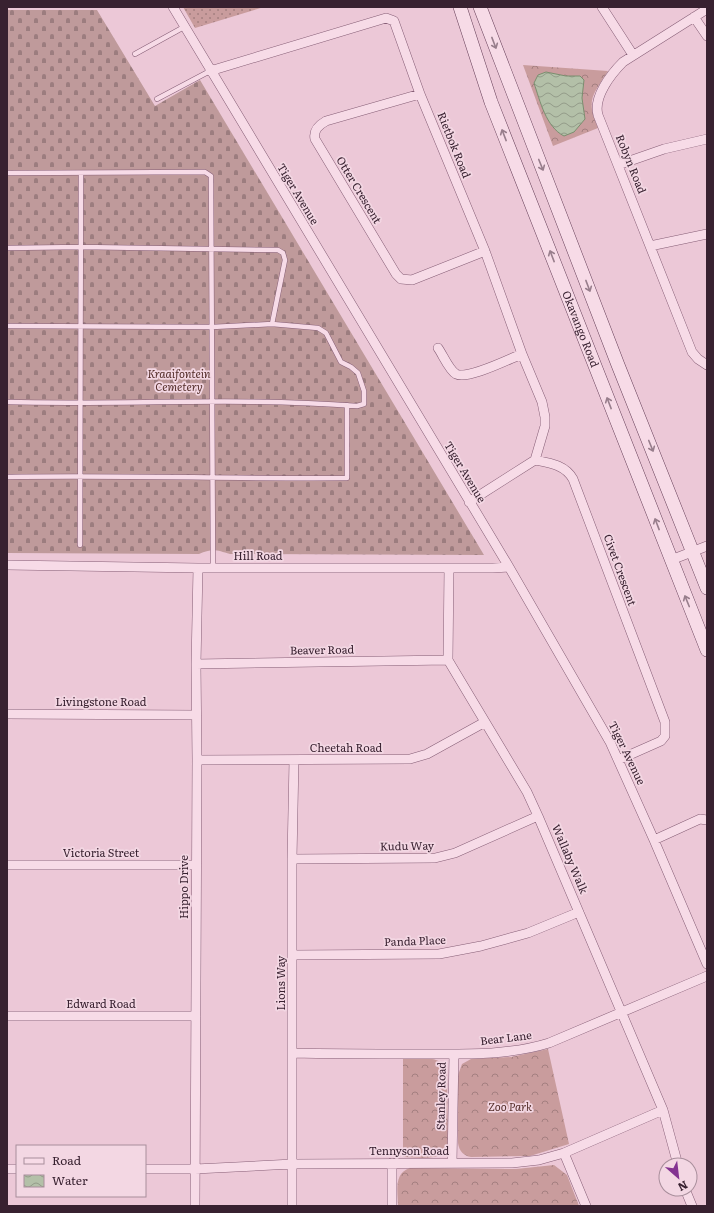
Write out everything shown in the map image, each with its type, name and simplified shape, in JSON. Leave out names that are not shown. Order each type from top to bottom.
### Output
[{"type":"main road","name":"Okavango Road","points":[[460,7],[491,102],[707,650]]},
{"type":"main road","name":"Okavango Road","points":[[480,7],[618,365],[707,588]]},
{"type":"street","name":"Tiger Avenue","points":[[173,7],[469,502],[509,566],[618,760],[707,964]]},
{"type":"street","points":[[602,7],[633,55]]},
{"type":"street","name":"Robyn Road","points":[[707,9],[633,55],[615,71],[600,96],[597,106],[598,115],[692,352],[698,359],[707,365]]},
{"type":"street","points":[[694,17],[707,36]]},
{"type":"street","name":"Rietbok Road","points":[[210,71],[390,18],[396,24],[420,94],[485,251],[522,354],[542,402],[545,426],[535,460]]},
{"type":"street","name":"Otter Crescent","points":[[420,94],[326,121],[314,133],[315,139],[401,280],[412,280],[485,251]]},
{"type":"street","points":[[618,165],[664,149],[707,139]]},
{"type":"street","points":[[650,246],[707,234]]},
{"type":"street","points":[[438,348],[454,372],[462,376],[472,374],[522,354]]},
{"type":"street","points":[[469,502],[535,460]]},
{"type":"street","name":"Civet Crescent","points":[[535,460],[560,466],[566,470],[573,479],[665,722],[665,736],[661,741],[618,760]]},
{"type":"street","points":[[671,560],[707,546]]},
{"type":"street","name":"Hill Road","points":[[7,565],[198,568],[493,568],[509,566]]},
{"type":"street","name":"Hippo Drive","points":[[195,1206],[196,664],[198,568]]},
{"type":"street","points":[[448,660],[449,568]]},
{"type":"street","name":"Beaver Road","points":[[196,664],[448,660]]},
{"type":"street","name":"Wallaby Walk","points":[[448,660],[527,792],[663,1110],[676,1157]]},
{"type":"street","name":"Livingstone Road","points":[[7,714],[196,715]]},
{"type":"street","name":"Cheetah Road","points":[[197,760],[410,759],[427,754],[485,722]]},
{"type":"street","name":"Lions Way","points":[[292,1206],[292,859],[294,760]]},
{"type":"street","name":"Kudu Way","points":[[292,859],[435,858],[455,853],[538,816]]},
{"type":"street","points":[[654,840],[700,819],[707,820]]},
{"type":"street","name":"Victoria Street","points":[[7,865],[196,865]]},
{"type":"street","name":"Panda Place","points":[[293,955],[439,954],[481,946],[528,933],[579,912]]},
{"type":"street","name":"Bear Lane","points":[[293,1053],[454,1054],[504,1052],[528,1049],[549,1043],[707,976]]},
{"type":"street","name":"Edward Road","points":[[7,1016],[196,1016]]},
{"type":"street","name":"Stanley Road","points":[[452,1163],[454,1054]]},
{"type":"street","name":"Tennyson Road","points":[[146,1169],[195,1169],[293,1164],[512,1164],[539,1160],[564,1153],[663,1110]]},
{"type":"street","points":[[564,1153],[586,1206]]},
{"type":"street","points":[[392,1163],[392,1206]]},
{"type":"lane","points":[[135,54],[184,27]]},
{"type":"lane","points":[[157,99],[210,71]]},
{"type":"lane","points":[[7,173],[209,173],[212,178],[213,568]]},
{"type":"lane","points":[[80,545],[81,173]]},
{"type":"lane","points":[[7,248],[81,247],[278,250],[283,253],[285,260],[282,281],[272,324]]},
{"type":"lane","points":[[7,326],[80,325],[212,327],[272,324],[318,328],[322,329],[341,362],[356,370],[362,382],[364,404],[360,406],[284,402],[80,404],[7,402]]},
{"type":"lane","points":[[7,477],[79,476],[213,479],[347,478],[348,405]]},
{"type":"green space","points":[[183,7],[264,7],[195,28]]},
{"type":"green space","name":"Kraaifontein Cemetery","points":[[7,10],[97,10],[155,106],[200,80],[484,555],[230,554],[214,550],[199,554],[7,553]]},
{"type":"green space","points":[[523,65],[608,71],[592,98],[592,111],[598,128],[553,146]]},
{"type":"green space","name":"Zoo Park","points":[[548,1049],[569,1144],[530,1156],[471,1157],[464,1154],[459,1148],[458,1143],[458,1075],[462,1064],[471,1059],[511,1057]]},
{"type":"green space","points":[[403,1059],[434,1059],[444,1065],[447,1070],[448,1144],[446,1150],[441,1154],[430,1158],[403,1157]]},
{"type":"green space","points":[[554,1165],[567,1175],[579,1206],[398,1206],[397,1190],[399,1179],[401,1174],[410,1168],[516,1169]]},
{"type":"water","points":[[546,72],[566,76],[580,76],[584,80],[582,98],[585,119],[574,132],[564,136],[558,132],[544,113],[534,83],[538,75]]}]
